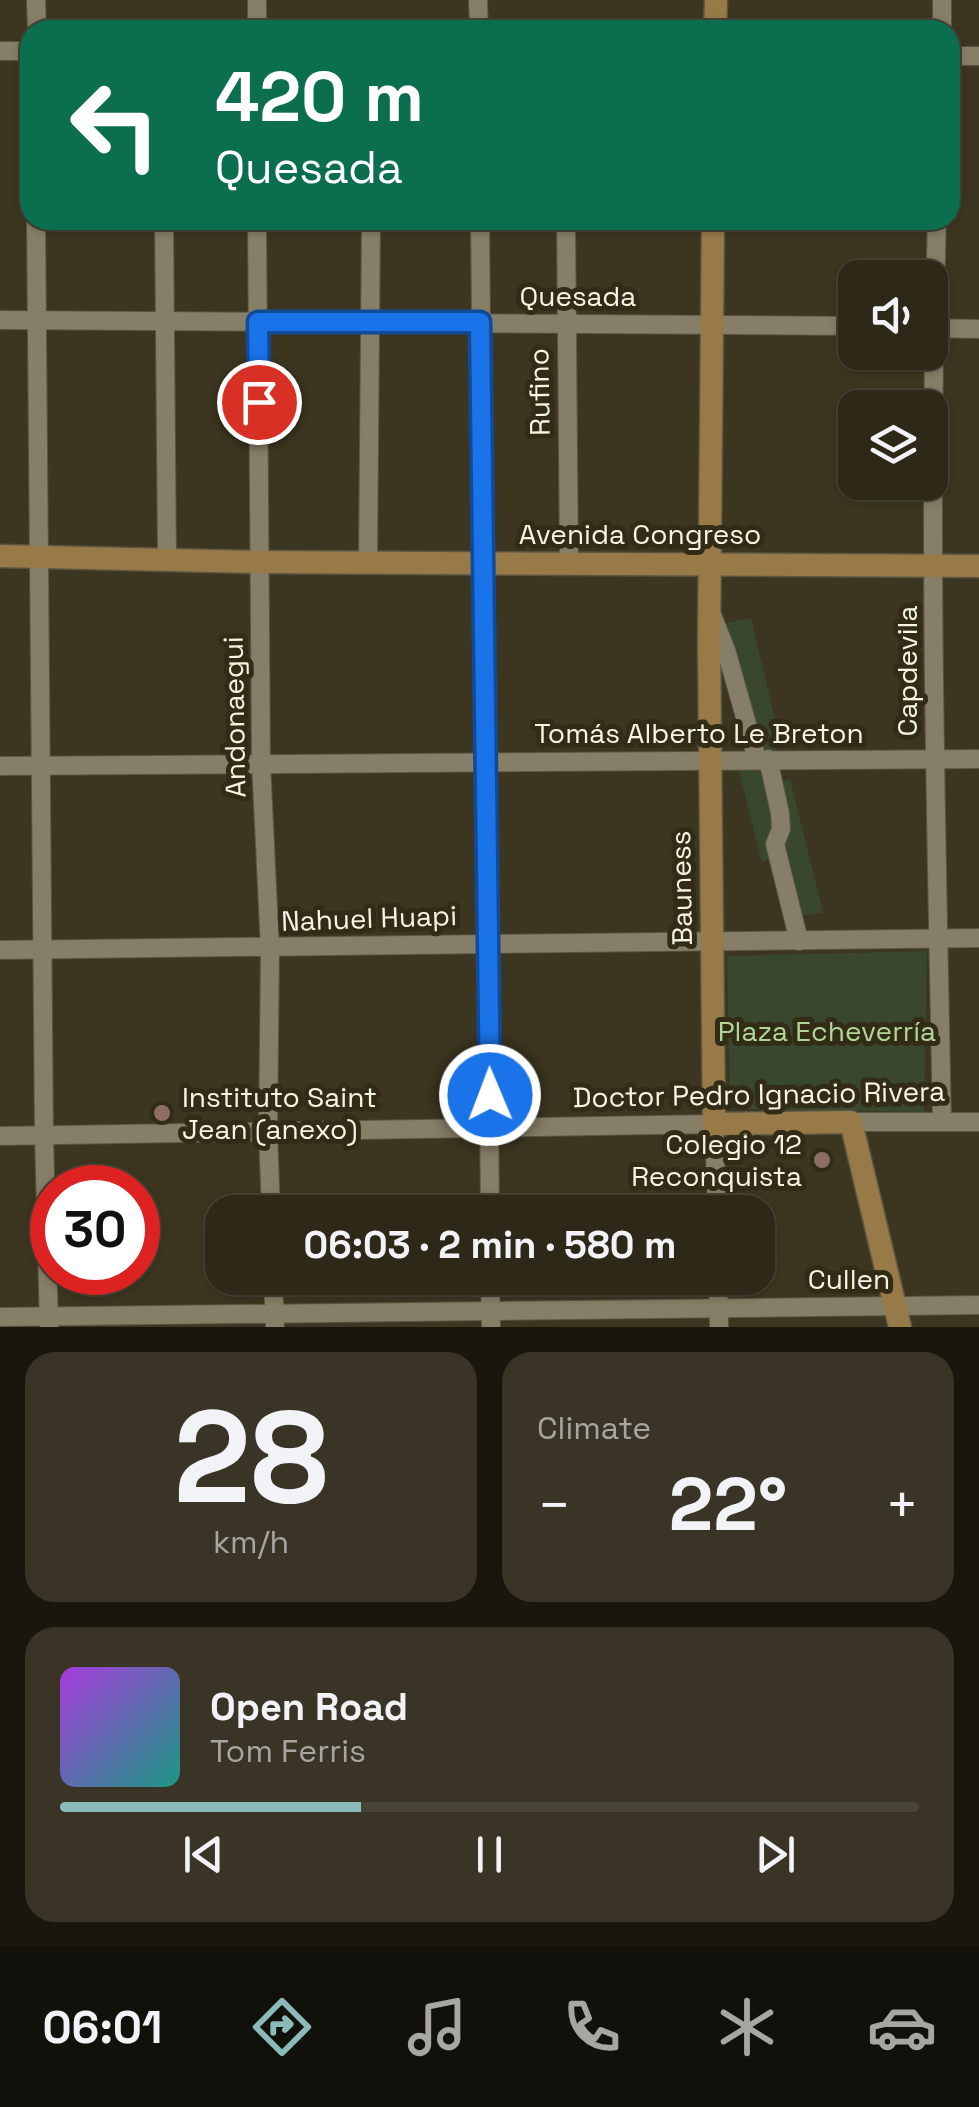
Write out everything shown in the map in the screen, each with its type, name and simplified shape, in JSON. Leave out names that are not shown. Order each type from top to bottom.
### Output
[{"type":"main road","name":"Bauness","points":[[714,230],[710,759],[714,1124]]},
{"type":"main road","name":"Avenida Congreso","points":[[0,556],[260,562],[979,566]]},
{"type":"main road","name":"Doctor Pedro Ignacio Rivera","points":[[714,1124],[851,1122]]},
{"type":"main road","points":[[851,1122],[898,1316]]},
{"type":"street","points":[[36,230],[49,1321]]},
{"type":"street","points":[[164,230],[167,559]]},
{"type":"street","name":"Andonaegui","points":[[257,230],[261,762],[270,948],[270,1195]]},
{"type":"street","points":[[368,561],[371,230]]},
{"type":"street","points":[[480,230],[490,1195]]},
{"type":"street","name":"Rufino","points":[[566,230],[569,564]]},
{"type":"street","name":"Capdevila","points":[[935,260],[937,230]]},
{"type":"street","name":"Quesada","points":[[0,320],[838,326]]},
{"type":"street","points":[[948,329],[979,330]]},
{"type":"street","name":"Capdevila","points":[[932,370],[934,760],[942,1122]]},
{"type":"street","points":[[710,610],[780,813],[781,829],[775,844],[799,941]]},
{"type":"street","name":"Tomás Alberto Le Breton","points":[[0,766],[979,759]]},
{"type":"street","name":"Nahuel Huapi","points":[[0,950],[979,938]]},
{"type":"street","name":"Doctor Pedro Ignacio Rivera","points":[[851,1122],[979,1122]]},
{"type":"street","name":"Doctor Pedro Ignacio Rivera","points":[[0,1136],[714,1124]]},
{"type":"street","name":"Bauness","points":[[714,1124],[716,1195]]},
{"type":"street","points":[[273,1295],[274,1321]]},
{"type":"street","name":"Cullen","points":[[0,1317],[49,1321],[274,1321],[898,1316],[979,1305]]},
{"type":"green space","points":[[751,618],[777,728],[774,742],[778,754],[758,751],[727,623]]},
{"type":"green space","points":[[737,763],[761,765],[777,830],[769,834],[774,856],[762,862]]},
{"type":"green space","points":[[790,779],[823,913],[799,916],[781,844],[777,783]]},
{"type":"green space","name":"Plaza Echeverría","points":[[927,951],[924,1112],[750,1109],[730,1095],[727,956]]},
{"type":"place","name":"Instituto Saint Jean (anexo)","points":[[162,1113]]},
{"type":"place","name":"Colegio 12 Reconquista","points":[[822,1160]]},
{"type":"route","points":[[259,402],[258,322],[480,322],[490,1095]]}]
